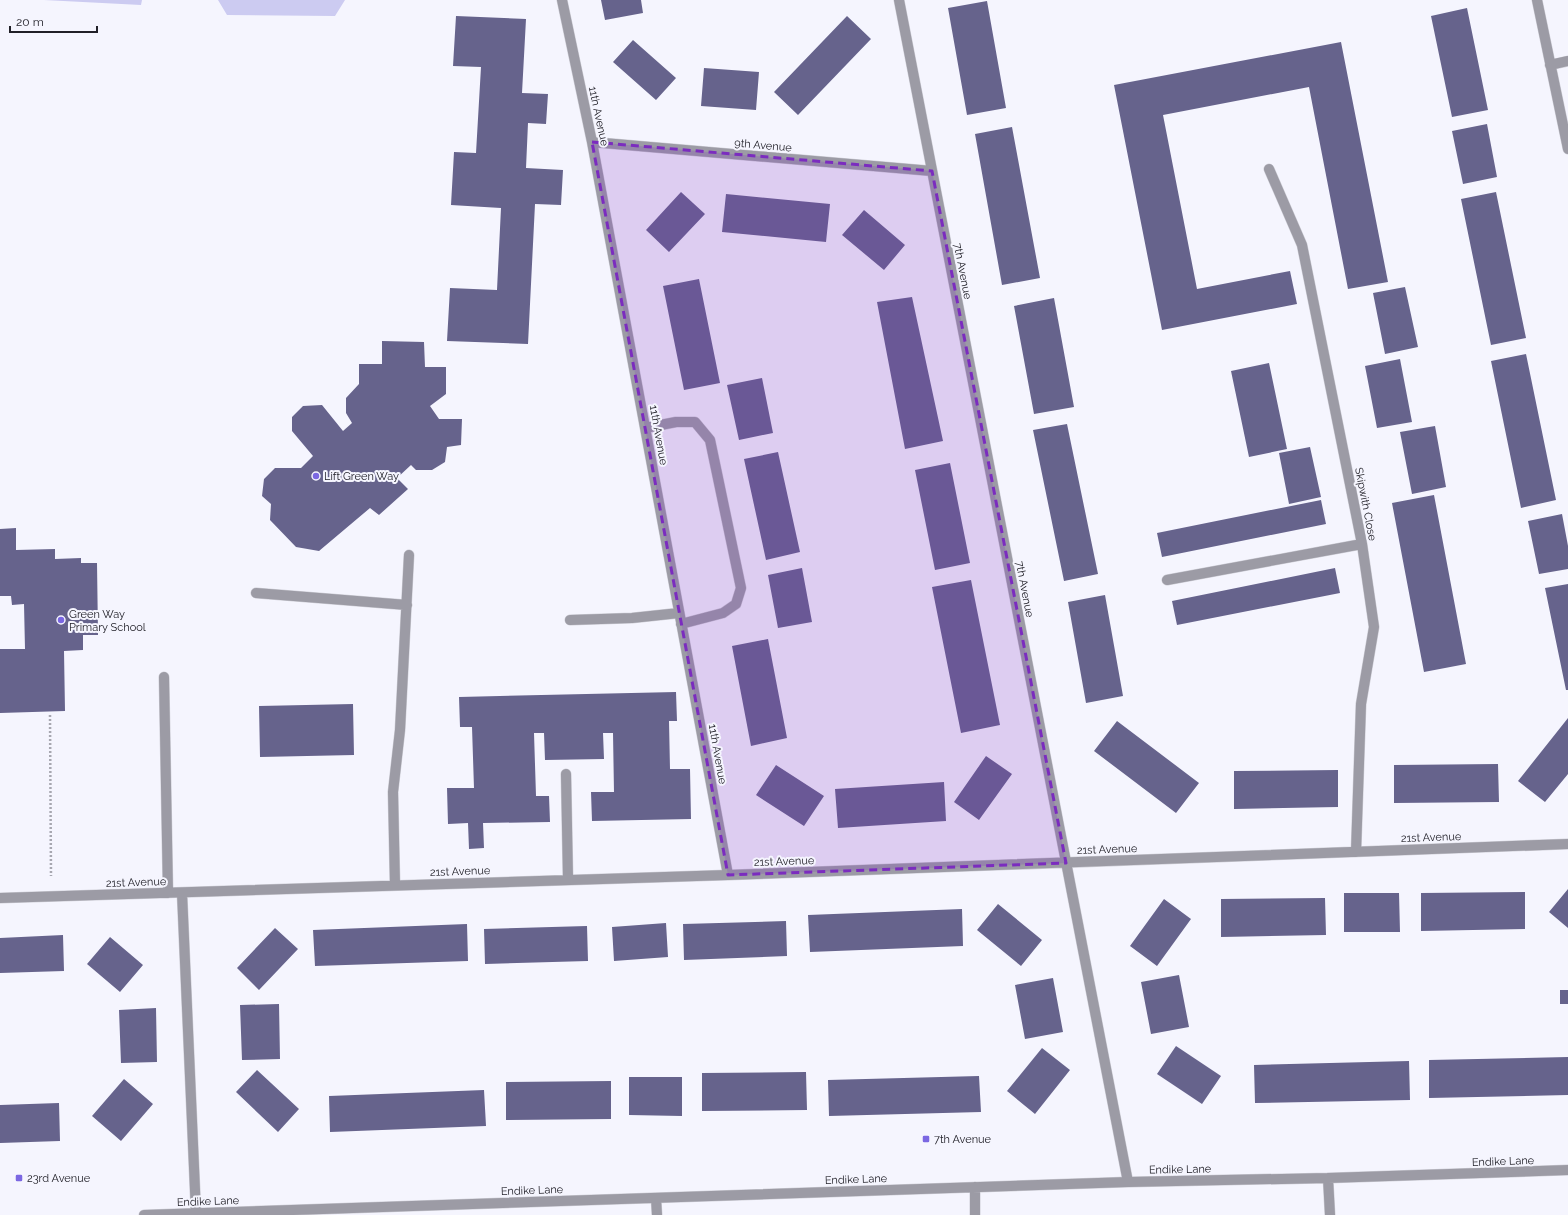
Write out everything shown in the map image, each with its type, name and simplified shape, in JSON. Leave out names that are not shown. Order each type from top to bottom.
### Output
[{"type":"street","name":"11th Avenue","points":[[562,0],[592,142],[728,875]]},
{"type":"street","name":"7th Avenue","points":[[899,0],[1128,1182]]},
{"type":"street","points":[[1537,0],[1568,149]]},
{"type":"street","points":[[1550,65],[1568,61]]},
{"type":"street","name":"9th Avenue","points":[[592,142],[932,172]]},
{"type":"street","name":"Skipwith Close","points":[[1270,169],[1302,245],[1362,544],[1374,627],[1361,704],[1356,852]]},
{"type":"street","points":[[645,428],[676,422],[696,422],[710,440],[741,588],[736,604],[723,613],[682,624]]},
{"type":"street","points":[[1167,580],[1362,544]]},
{"type":"street","points":[[395,885],[393,792],[400,730],[409,555]]},
{"type":"street","points":[[256,593],[407,605]]},
{"type":"street","points":[[570,620],[632,618],[680,613]]},
{"type":"street","points":[[164,677],[168,893]]},
{"type":"street","points":[[566,774],[568,879]]},
{"type":"street","name":"21st Avenue","points":[[0,898],[728,875],[1568,844]]},
{"type":"street","points":[[182,893],[196,1213]]},
{"type":"street","name":"Endike Lane","points":[[144,1215],[1128,1182],[1328,1178],[1568,1170]]},
{"type":"street","points":[[1328,1178],[1330,1215]]},
{"type":"street","points":[[975,1187],[975,1215]]},
{"type":"street","points":[[656,1198],[657,1215]]},
{"type":"path","points":[[50,715],[52,896]]},
{"type":"highlighted area","points":[[592,142],[932,171],[1066,863],[728,875]]},
{"type":"shaded area","points":[[44,0],[142,0],[141,5]]},
{"type":"shaded area","points":[[218,0],[345,0],[335,16],[227,15]]},
{"type":"building","points":[[601,0],[641,0],[643,13],[605,20]]},
{"type":"building","points":[[987,1],[1006,108],[967,115],[948,8]]},
{"type":"building","points":[[1467,8],[1488,110],[1452,117],[1431,16]]},
{"type":"building","points":[[456,16],[526,19],[522,93],[548,94],[546,124],[528,123],[526,168],[563,170],[561,205],[535,204],[528,344],[447,341],[450,288],[497,290],[501,208],[451,205],[454,152],[476,153],[481,67],[453,66]]},
{"type":"building","points":[[847,16],[871,39],[798,115],[774,92]]},
{"type":"building","points":[[633,40],[676,78],[656,100],[613,62]]},
{"type":"building","points":[[1341,42],[1388,282],[1348,289],[1309,87],[1163,115],[1197,289],[1290,271],[1297,304],[1162,330],[1114,85]]},
{"type":"building","points":[[704,68],[759,72],[756,110],[701,106]]},
{"type":"building","points":[[1487,124],[1497,177],[1463,184],[1452,131]]},
{"type":"building","points":[[1012,127],[1040,278],[1002,285],[975,134]]},
{"type":"building","points":[[681,192],[705,214],[669,252],[646,230]]},
{"type":"building","points":[[1496,192],[1526,338],[1491,345],[1461,199]]},
{"type":"building","points":[[726,194],[830,204],[826,242],[722,232]]},
{"type":"building","points":[[864,210],[905,245],[884,270],[842,235]]},
{"type":"building","points":[[699,279],[720,383],[684,390],[663,286]]},
{"type":"building","points":[[1405,287],[1418,347],[1385,354],[1373,293]]},
{"type":"building","points":[[912,297],[943,441],[905,449],[877,302]]},
{"type":"building","points":[[1054,298],[1074,407],[1034,414],[1014,306]]},
{"type":"building","points":[[382,341],[424,342],[425,367],[446,367],[446,394],[430,406],[439,419],[462,419],[461,445],[447,447],[445,462],[432,470],[416,470],[411,465],[397,478],[408,489],[379,515],[370,508],[319,551],[296,547],[270,520],[271,504],[262,496],[264,479],[275,468],[301,468],[313,456],[292,431],[292,417],[303,406],[322,405],[343,431],[352,423],[346,413],[346,398],[359,384],[359,364],[382,364]]},
{"type":"building","points":[[1526,354],[1556,500],[1521,508],[1491,361]]},
{"type":"building","points":[[1400,359],[1412,422],[1377,428],[1365,366]]},
{"type":"building","points":[[1269,363],[1287,449],[1249,457],[1231,371]]},
{"type":"building","points":[[762,378],[773,433],[739,440],[727,385]]},
{"type":"building","points":[[1067,424],[1098,574],[1064,581],[1033,430]]},
{"type":"building","points":[[1435,426],[1446,487],[1412,494],[1400,432]]},
{"type":"building","points":[[1310,447],[1321,497],[1289,504],[1279,453]]},
{"type":"building","points":[[778,452],[800,552],[766,560],[744,459]]},
{"type":"building","points":[[950,463],[970,563],[935,570],[915,470]]},
{"type":"building","points":[[1434,495],[1466,664],[1424,672],[1392,503]]},
{"type":"building","points":[[1321,500],[1326,524],[1162,557],[1157,533]]},
{"type":"building","points":[[1562,514],[1568,546],[1568,569],[1539,574],[1528,521]]},
{"type":"building","name":"Green Way Primary School","points":[[16,528],[16,550],[55,549],[55,559],[81,558],[81,563],[97,563],[98,635],[83,635],[83,650],[64,651],[65,711],[0,713],[0,649],[25,649],[24,604],[12,605],[11,596],[0,596],[0,529]]},
{"type":"building","points":[[802,568],[812,622],[778,628],[768,575]]},
{"type":"building","points":[[1335,568],[1340,593],[1177,625],[1172,601]]},
{"type":"building","points":[[971,580],[1000,725],[961,733],[932,587]]},
{"type":"building","points":[[1568,584],[1568,690],[1566,690],[1545,588]]},
{"type":"building","points":[[1105,595],[1123,696],[1086,703],[1068,602]]},
{"type":"building","points":[[768,639],[787,738],[751,746],[732,646]]},
{"type":"building","points":[[676,692],[677,721],[669,721],[670,769],[690,769],[691,819],[592,821],[591,792],[614,792],[613,733],[603,733],[604,759],[545,760],[544,733],[534,733],[536,796],[549,796],[550,822],[483,823],[484,848],[469,849],[468,823],[448,824],[447,788],[474,788],[472,727],[460,727],[459,697]]},
{"type":"building","points":[[353,704],[354,755],[260,757],[259,706]]},
{"type":"building","points":[[1568,718],[1568,774],[1545,802],[1518,781]]},
{"type":"building","points":[[1117,721],[1199,783],[1176,813],[1094,751]]},
{"type":"building","points":[[986,756],[1012,774],[979,820],[954,802]]},
{"type":"building","points":[[1498,764],[1499,802],[1394,803],[1394,765]]},
{"type":"building","points":[[776,765],[824,796],[804,826],[756,795]]},
{"type":"building","points":[[1338,770],[1338,807],[1234,809],[1234,771]]},
{"type":"building","points":[[944,782],[946,821],[838,828],[835,789]]},
{"type":"building","points":[[1568,889],[1568,928],[1549,912]]},
{"type":"building","points":[[1525,892],[1525,929],[1421,931],[1421,893]]},
{"type":"building","points":[[1344,893],[1399,893],[1400,932],[1344,932]]},
{"type":"building","points":[[1325,898],[1326,935],[1221,937],[1221,899]]},
{"type":"building","points":[[1164,899],[1191,919],[1157,966],[1130,946]]},
{"type":"building","points":[[998,904],[1042,940],[1021,966],[977,930]]},
{"type":"building","points":[[962,909],[963,946],[810,952],[808,915]]},
{"type":"building","points":[[786,921],[787,956],[684,960],[683,924]]},
{"type":"building","points":[[666,923],[668,957],[614,961],[612,927]]},
{"type":"building","points":[[467,924],[468,961],[315,966],[313,930]]},
{"type":"building","points":[[587,926],[588,961],[485,964],[484,929]]},
{"type":"building","points":[[275,928],[298,949],[259,990],[237,968]]},
{"type":"building","points":[[63,935],[64,971],[0,973],[0,938]]},
{"type":"building","points":[[110,937],[143,965],[120,992],[87,964]]},
{"type":"building","points":[[1179,975],[1189,1027],[1151,1034],[1141,982]]},
{"type":"building","points":[[1053,978],[1063,1032],[1025,1039],[1015,985]]},
{"type":"building","points":[[1560,990],[1568,990],[1568,1004],[1560,1004]]},
{"type":"building","points":[[279,1004],[280,1059],[242,1060],[240,1005]]},
{"type":"building","points":[[156,1008],[157,1062],[121,1063],[119,1010]]},
{"type":"building","points":[[1176,1046],[1221,1076],[1202,1104],[1157,1074]]},
{"type":"building","points":[[1042,1048],[1070,1070],[1035,1114],[1007,1091]]},
{"type":"building","points":[[1568,1057],[1568,1095],[1429,1098],[1429,1060]]},
{"type":"building","points":[[1409,1061],[1410,1100],[1255,1103],[1254,1065]]},
{"type":"building","points":[[257,1070],[299,1109],[278,1132],[236,1092]]},
{"type":"building","points":[[806,1072],[807,1110],[702,1111],[702,1073]]},
{"type":"building","points":[[979,1076],[981,1112],[829,1116],[828,1080]]},
{"type":"building","points":[[629,1077],[682,1077],[682,1116],[629,1115]]},
{"type":"building","points":[[124,1079],[153,1104],[121,1141],[92,1116]]},
{"type":"building","points":[[611,1081],[611,1119],[506,1120],[506,1082]]},
{"type":"building","points":[[484,1090],[486,1126],[330,1132],[329,1096]]},
{"type":"building","points":[[59,1103],[60,1141],[0,1143],[0,1105]]},
{"type":"place","name":"Lift Green Way","points":[[316,476]]},
{"type":"place","name":"Green Way Primary School","points":[[61,620]]},
{"type":"place","name":"7th Avenue","points":[[926,1139]]},
{"type":"place","name":"23rd Avenue","points":[[19,1178]]}]
